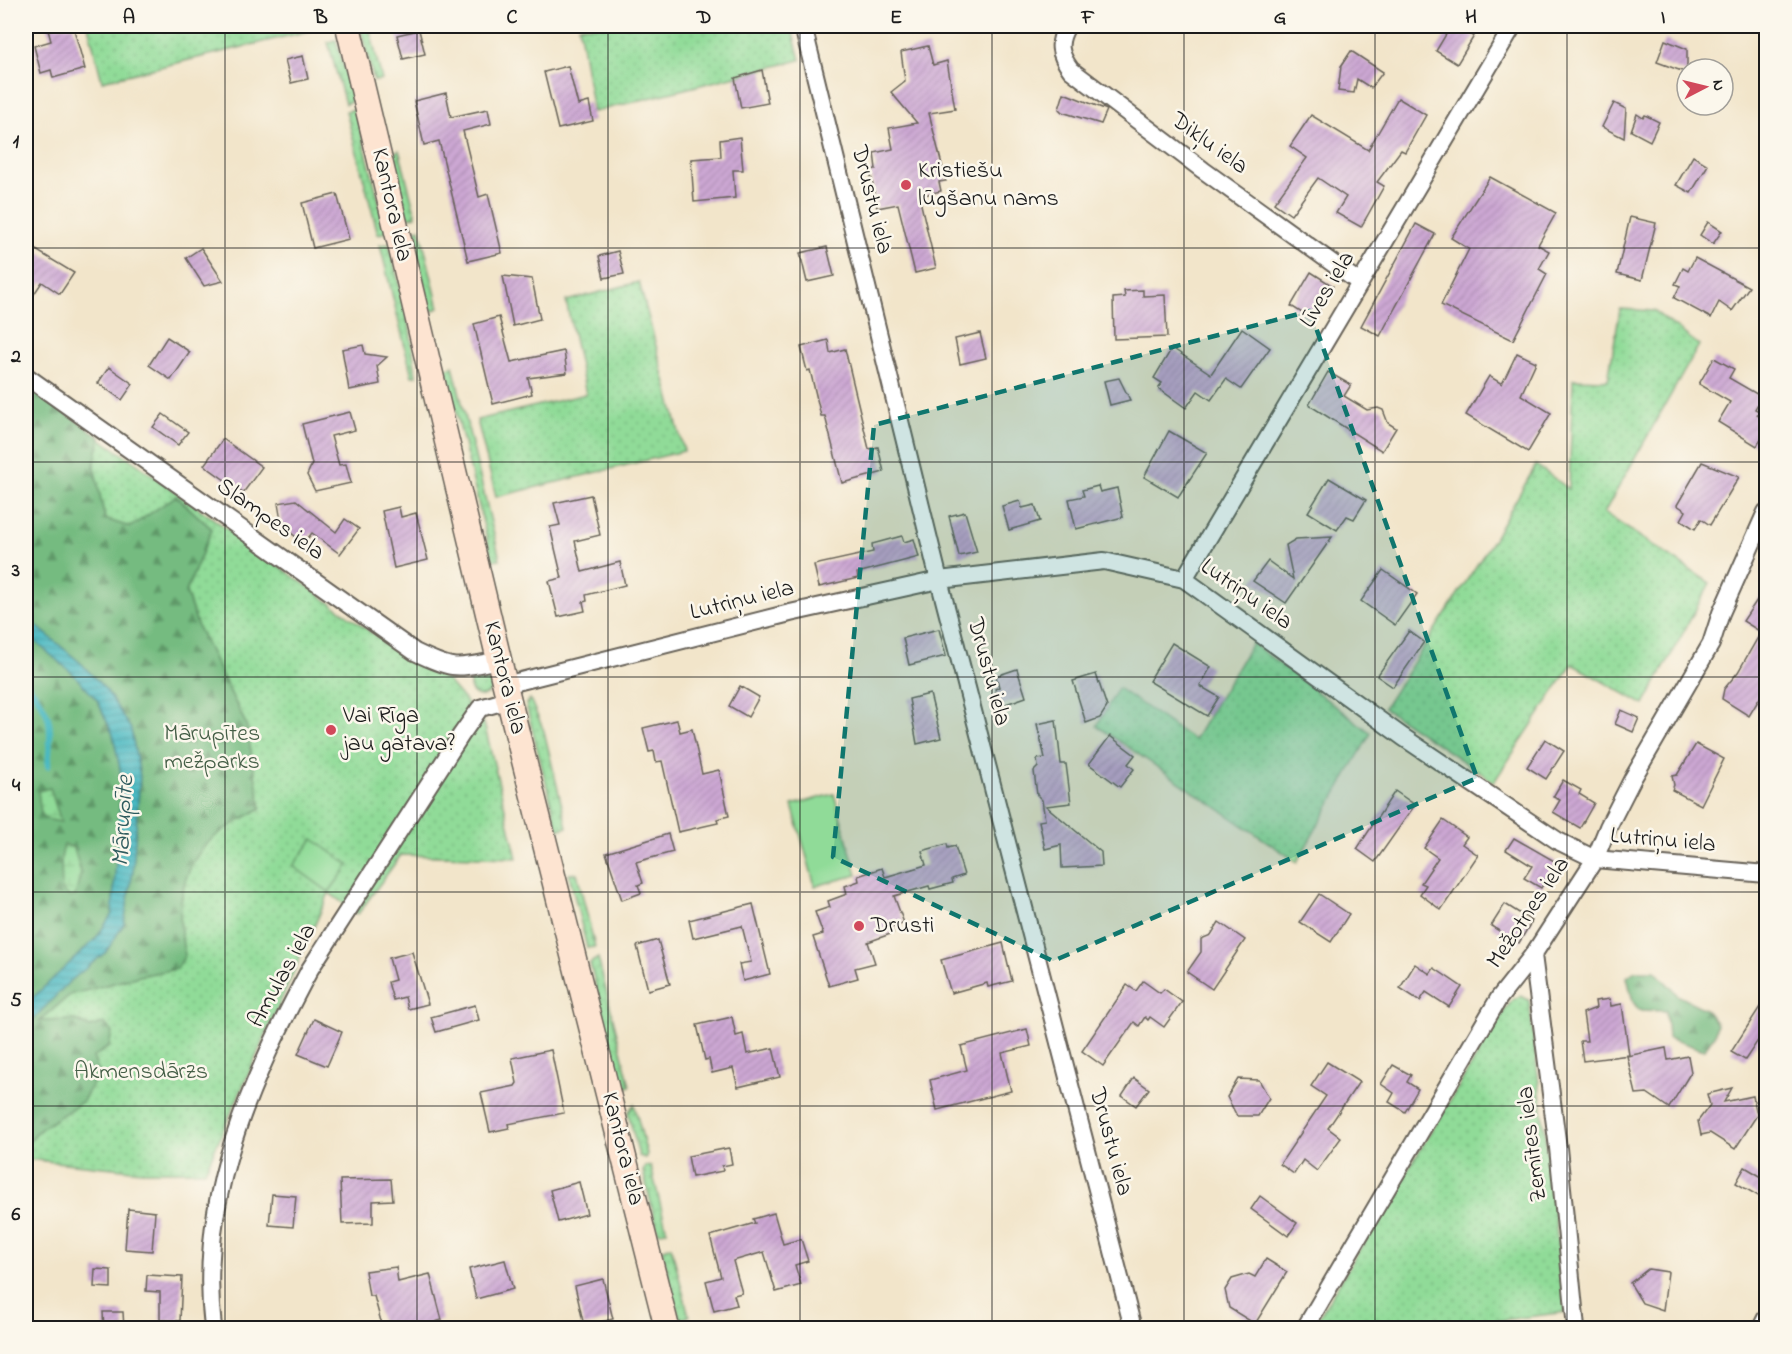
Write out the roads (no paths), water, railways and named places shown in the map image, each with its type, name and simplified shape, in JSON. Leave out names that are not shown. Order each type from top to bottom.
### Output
[{"type":"main road","name":"Kantora iela","points":[[348,26],[507,692],[667,1329]]},
{"type":"street","name":"Drustu iela","points":[[803,26],[939,580],[1133,1329]]},
{"type":"street","name":"Dikļu iela","points":[[1067,26],[1060,42],[1060,56],[1071,70],[1203,170],[1360,283]]},
{"type":"street","name":"Līves iela","points":[[1184,579],[1513,26]]},
{"type":"street","name":"Slampes iela","points":[[26,376],[415,652],[444,666],[459,668],[500,660]]},
{"type":"street","name":"Mežotnes iela","points":[[1305,1329],[1499,998],[1533,955],[1595,859],[1608,827],[1633,778],[1711,644],[1721,614],[1767,512]]},
{"type":"street","name":"Lutriņu iela","points":[[507,692],[790,613],[939,580],[1104,561],[1184,579],[1413,743],[1558,841],[1595,859],[1767,874]]},
{"type":"street","name":"Amulas iela","points":[[213,1329],[210,1310],[212,1241],[225,1163],[236,1126],[291,1004],[310,969],[461,735],[480,708],[507,692]]},
{"type":"street","name":"Zemītes iela","points":[[1533,955],[1557,1137],[1576,1329]]},
{"type":"street","points":[[1761,1329],[1767,1318]]},
{"type":"water","name":"Mārupīte","points":[[26,617],[82,664],[107,691],[131,729],[140,776],[133,871],[124,924],[106,952],[68,983],[26,1027],[26,1004],[96,938],[112,914],[122,779],[113,735],[97,700],[72,673],[26,634]]},
{"type":"waterway","points":[[26,683],[42,704],[49,721],[48,766]]},
{"type":"place","name":"Kristiešu lūgšanu nams","points":[[906,185]]},
{"type":"place","name":"Vai Rīga jau gatava?","points":[[331,730]]},
{"type":"place","name":"Drusti","points":[[859,926]]},
{"type":"park label","name":"Mārupītes mežparks","points":[[212,748]]},
{"type":"park label","name":"Akmensdārzs","points":[[141,1072]]}]
